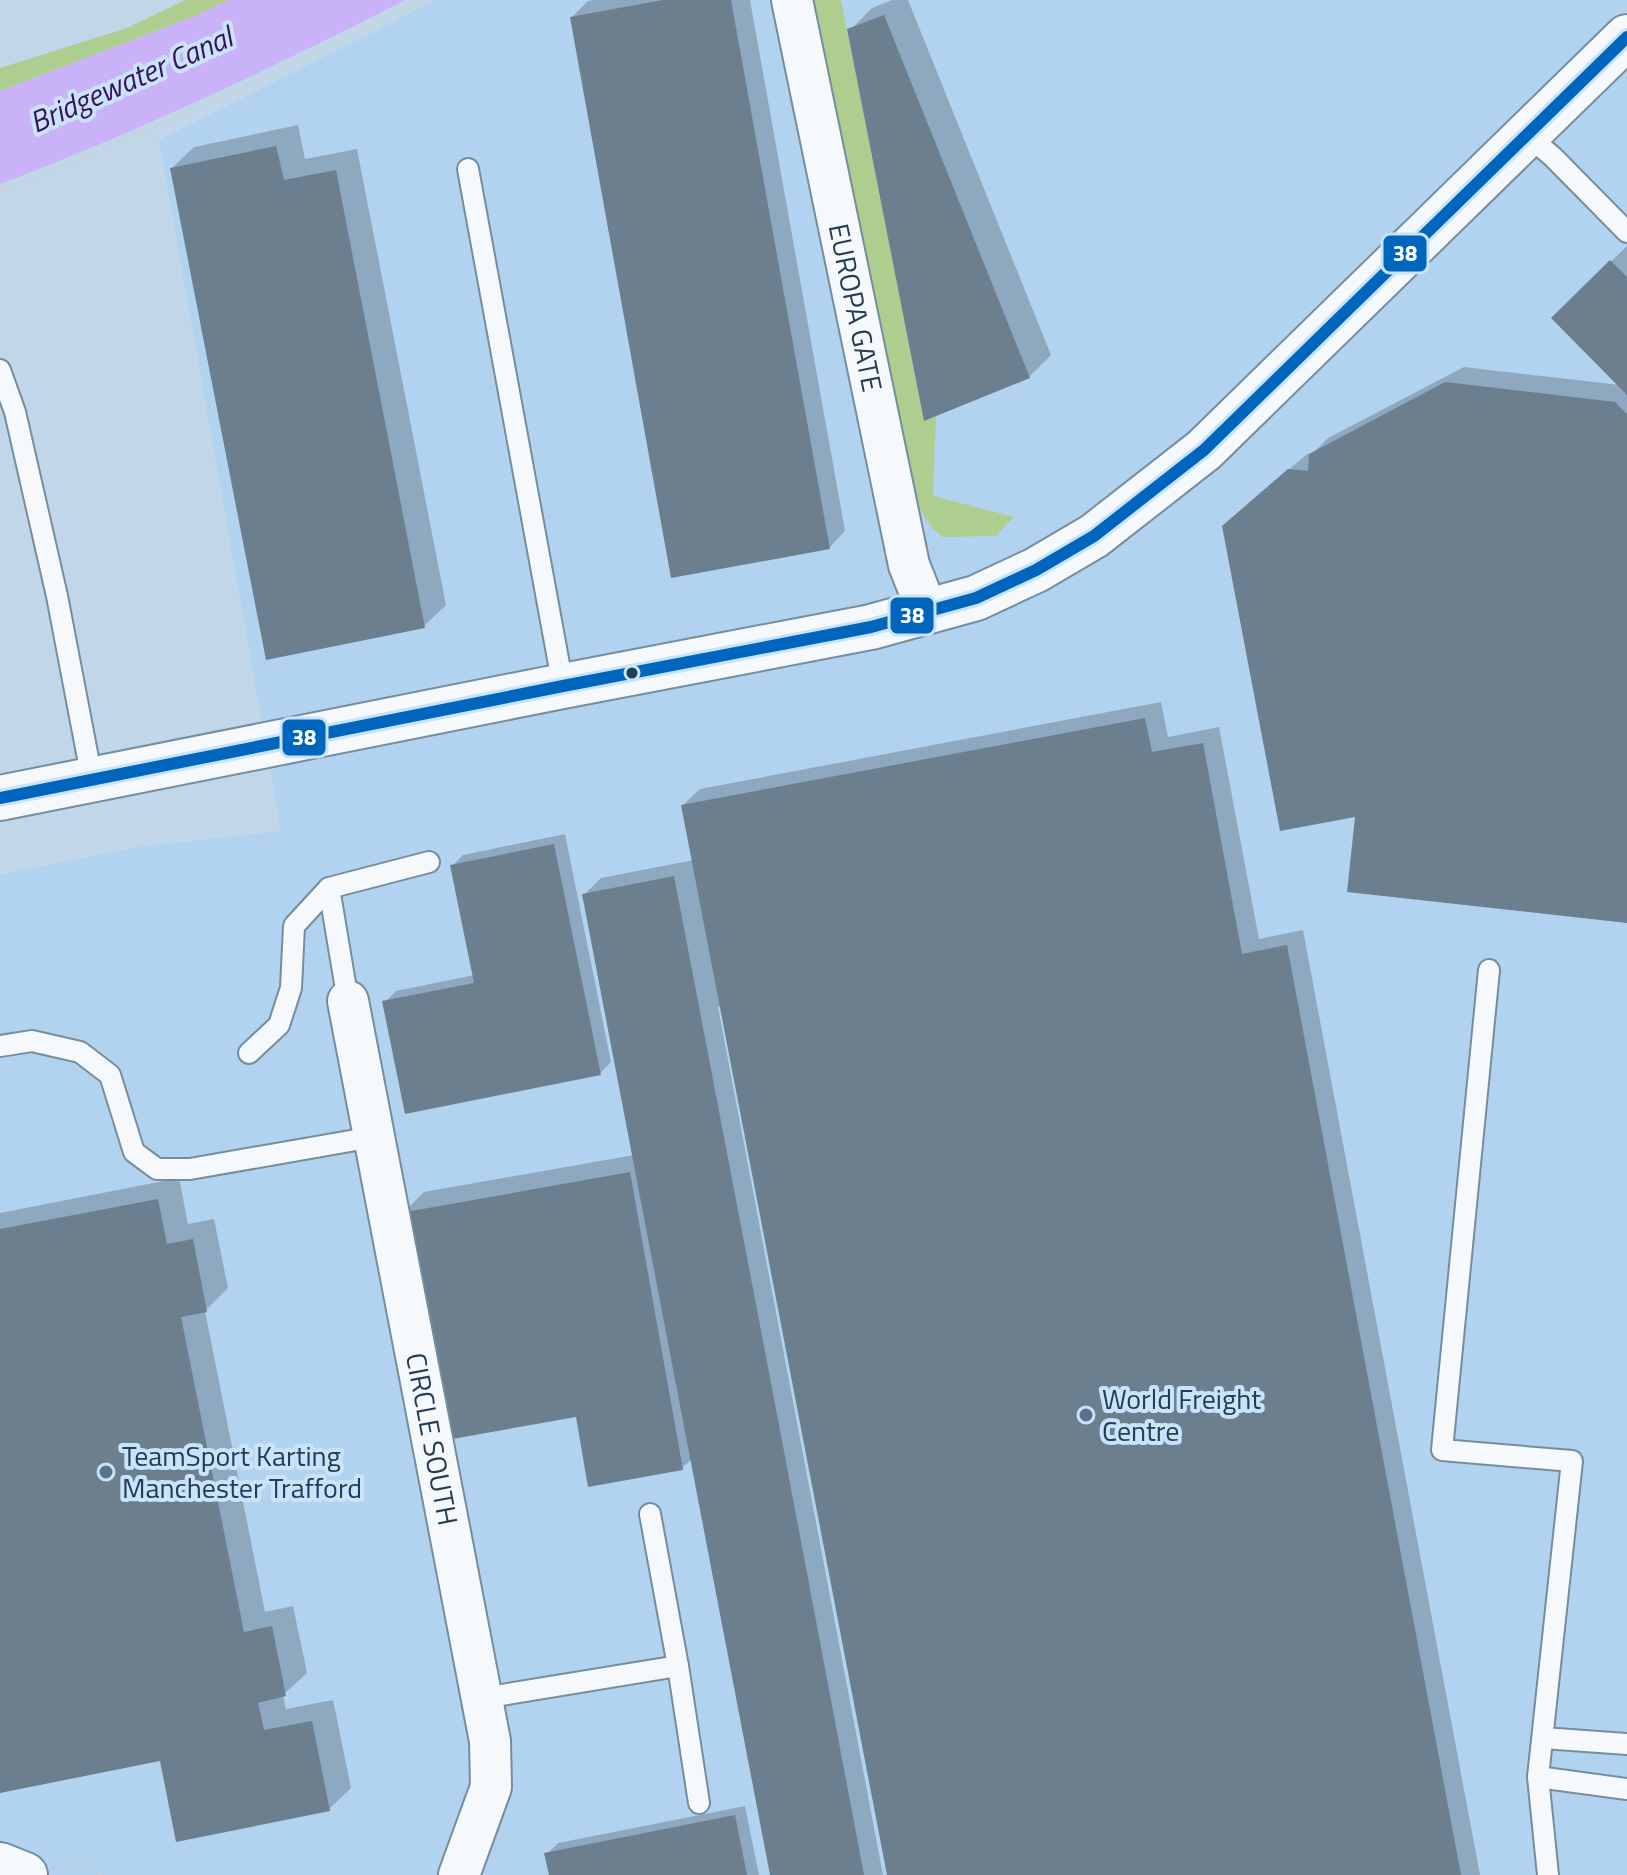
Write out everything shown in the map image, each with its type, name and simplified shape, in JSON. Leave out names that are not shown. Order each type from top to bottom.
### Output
[{"type":"main road","points":[[0,798],[856,630],[976,598],[1036,570],[1094,536],[1204,450],[1627,37]]},
{"type":"main road","points":[[0,1865],[25,1875]]},
{"type":"street","name":"EUROPA GATE","points":[[792,0],[909,565],[928,613]]},
{"type":"street","name":"CIRCLE SOUTH","points":[[348,1001],[490,1741],[491,1787],[459,1875]]},
{"type":"lane","points":[[1526,134],[1627,232]]},
{"type":"lane","points":[[468,169],[563,686]]},
{"type":"lane","points":[[0,370],[19,427],[57,596],[92,779]]},
{"type":"lane","points":[[249,1053],[279,1025],[291,988],[294,926],[329,888],[429,862]]},
{"type":"lane","points":[[329,888],[348,1001]]},
{"type":"lane","points":[[1489,970],[1442,1450],[1572,1461],[1538,1777],[1548,1875]]},
{"type":"lane","points":[[0,1046],[32,1041],[80,1052],[110,1075],[134,1152],[157,1169],[190,1169],[373,1137]]},
{"type":"lane","points":[[650,1514],[699,1803]]},
{"type":"lane","points":[[483,1698],[678,1666]]},
{"type":"lane","points":[[1543,1738],[1627,1744]]},
{"type":"lane","points":[[1538,1777],[1627,1789]]},
{"type":"path","points":[[0,192],[236,93],[425,0]]},
{"type":"shaded area","points":[[437,0],[1627,0],[1627,1875],[0,1875],[0,875],[131,848],[281,831],[159,140]]},
{"type":"green space","points":[[185,0],[229,0],[0,91],[0,68],[127,28]]},
{"type":"green space","points":[[811,0],[841,0],[924,420],[936,416],[933,496],[1014,517],[996,536],[942,537],[930,526],[914,499]]},
{"type":"water","name":"Bridgewater Canal","points":[[229,0],[405,0],[205,98],[0,184],[0,91]]},
{"type":"building","points":[[663,0],[731,0],[830,549],[671,578],[570,17]]},
{"type":"building","points":[[884,15],[1030,378],[924,421],[847,29]]},
{"type":"building","points":[[276,146],[284,180],[336,170],[425,628],[266,660],[170,168]]},
{"type":"building","points":[[1610,260],[1627,277],[1627,395],[1551,318]]},
{"type":"building","points":[[1445,382],[1615,402],[1627,414],[1627,923],[1347,892],[1355,817],[1280,831],[1222,526],[1288,469],[1308,471],[1309,454]]},
{"type":"building","name":"World Freight Centre","points":[[1145,718],[1152,752],[1203,743],[1242,954],[1287,945],[1461,1875],[887,1875],[681,805]]},
{"type":"building","points":[[554,844],[601,1075],[405,1114],[382,1001],[474,983],[450,865]]},
{"type":"building","points":[[674,876],[864,1875],[770,1875],[582,894]]},
{"type":"building","points":[[630,1172],[683,1470],[588,1487],[576,1417],[441,1441],[400,1213]]},
{"type":"building","name":"TeamSport Karting Manchester Trafford","points":[[158,1199],[167,1244],[193,1239],[207,1312],[181,1317],[244,1632],[272,1626],[286,1696],[258,1703],[264,1730],[312,1721],[330,1811],[176,1842],[160,1761],[0,1793],[0,1229]]},
{"type":"building","points":[[735,1815],[747,1875],[549,1875],[544,1853]]},
{"type":"transit line","name":"38","points":[[0,798],[871,627],[976,598],[1036,570],[1094,536],[1204,450],[1627,37]]},
{"type":"place","name":"World Freight Centre","points":[[1086,1415]]},
{"type":"place","name":"TeamSport Karting Manchester Trafford","points":[[106,1472]]}]
